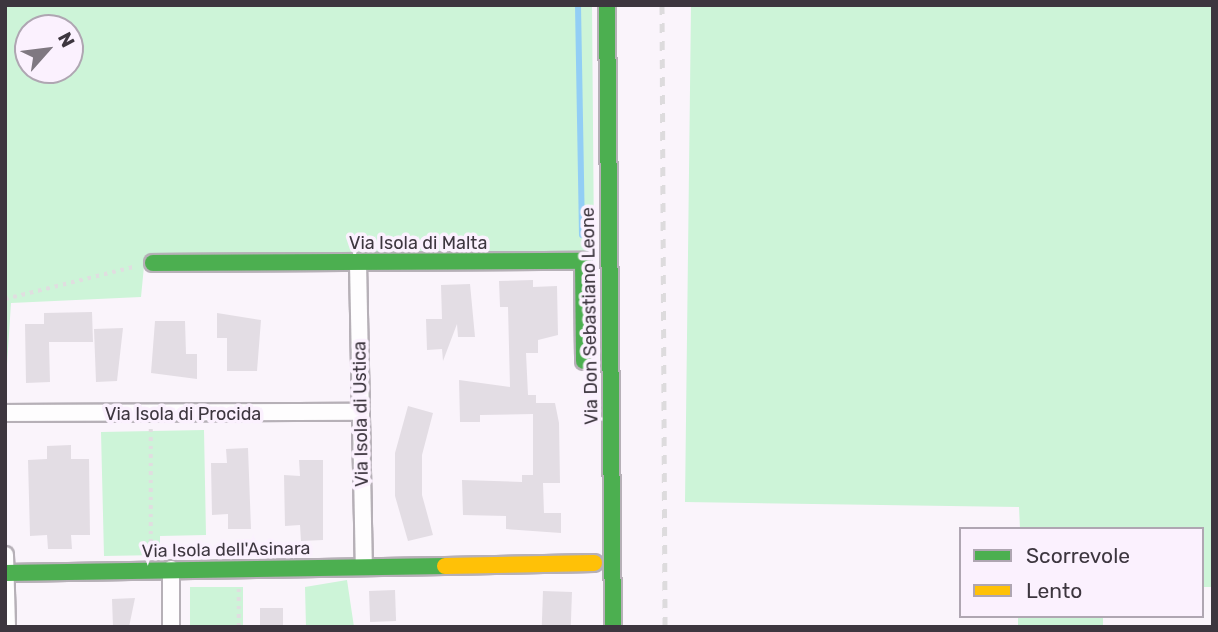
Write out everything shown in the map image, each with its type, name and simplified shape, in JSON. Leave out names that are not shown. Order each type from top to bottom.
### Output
[{"type":"street","name":"Via Don Sebastiano Leone","points":[[607,5],[612,627]]},
{"type":"street","name":"Via Isola di Malta","points":[[153,263],[583,261],[584,361]]},
{"type":"street","name":"Via Isola di Ustica","points":[[358,262],[364,566]]},
{"type":"street","name":"Via Isola di Procida","points":[[5,413],[151,415],[361,412]]},
{"type":"street","points":[[5,555],[7,627]]},
{"type":"street","name":"Via Isola dell'Asinara","points":[[6,573],[450,563],[593,563]]},
{"type":"street","points":[[171,569],[171,627]]},
{"type":"path","points":[[5,299],[153,263]]},
{"type":"path","points":[[151,415],[151,570]]},
{"type":"path","points":[[239,587],[239,627]]},
{"type":"green space","points":[[5,5],[592,5],[594,247],[587,253],[145,256],[141,297],[11,303],[5,395]]},
{"type":"green space","points":[[691,5],[1213,5],[1213,587],[1204,587],[1204,527],[1020,527],[1019,507],[685,502]]},
{"type":"green space","points":[[204,430],[206,535],[160,536],[160,555],[104,556],[101,432]]},
{"type":"green space","points":[[347,580],[354,627],[306,627],[305,587]]},
{"type":"green space","points":[[190,587],[243,587],[243,627],[190,627]]},
{"type":"green space","points":[[1018,618],[1103,618],[1103,627],[1018,627]]},
{"type":"building","points":[[533,280],[533,287],[557,286],[558,335],[538,340],[538,353],[526,353],[528,395],[536,395],[536,403],[555,403],[559,423],[560,483],[543,483],[544,513],[561,513],[561,533],[506,529],[506,516],[463,515],[462,480],[522,482],[522,475],[533,475],[533,414],[480,415],[480,422],[460,422],[459,380],[510,387],[508,307],[500,307],[499,281]]},
{"type":"building","points":[[470,284],[475,337],[458,337],[457,324],[443,361],[442,349],[427,350],[426,319],[442,319],[441,285]]},
{"type":"building","points":[[92,312],[93,342],[49,342],[50,382],[26,383],[25,324],[44,324],[44,313]]},
{"type":"building","points":[[217,313],[261,320],[257,371],[227,371],[227,338],[217,338]]},
{"type":"building","points":[[155,321],[185,321],[186,354],[197,354],[197,379],[151,373]]},
{"type":"building","points":[[123,328],[117,381],[96,382],[94,329]]},
{"type":"building","points":[[408,406],[433,413],[422,455],[422,495],[433,535],[408,541],[395,496],[395,453]]},
{"type":"building","points":[[71,445],[71,459],[89,459],[90,535],[71,535],[72,549],[48,549],[47,535],[30,536],[28,460],[47,459],[47,446]]},
{"type":"building","points":[[248,448],[251,529],[228,529],[228,514],[212,515],[211,463],[227,463],[226,449]]},
{"type":"building","points":[[299,460],[323,460],[323,540],[301,541],[300,525],[285,526],[284,475],[300,476]]},
{"type":"building","points":[[395,590],[396,621],[370,622],[369,591]]},
{"type":"building","points":[[543,591],[572,592],[571,627],[542,627]]},
{"type":"building","points":[[135,598],[129,627],[113,627],[112,599]]},
{"type":"building","points":[[260,608],[283,608],[283,627],[260,627]]},
{"type":"waterway","points":[[578,5],[582,235]]},
{"type":"railway","points":[[662,5],[665,627]]},
{"type":"traffic: fast","points":[[607,5],[613,627]]},
{"type":"traffic: fast","points":[[153,263],[583,261],[584,361]]},
{"type":"traffic: fast","points":[[5,573],[445,566]]},
{"type":"traffic: slow","points":[[445,566],[594,563]]}]
